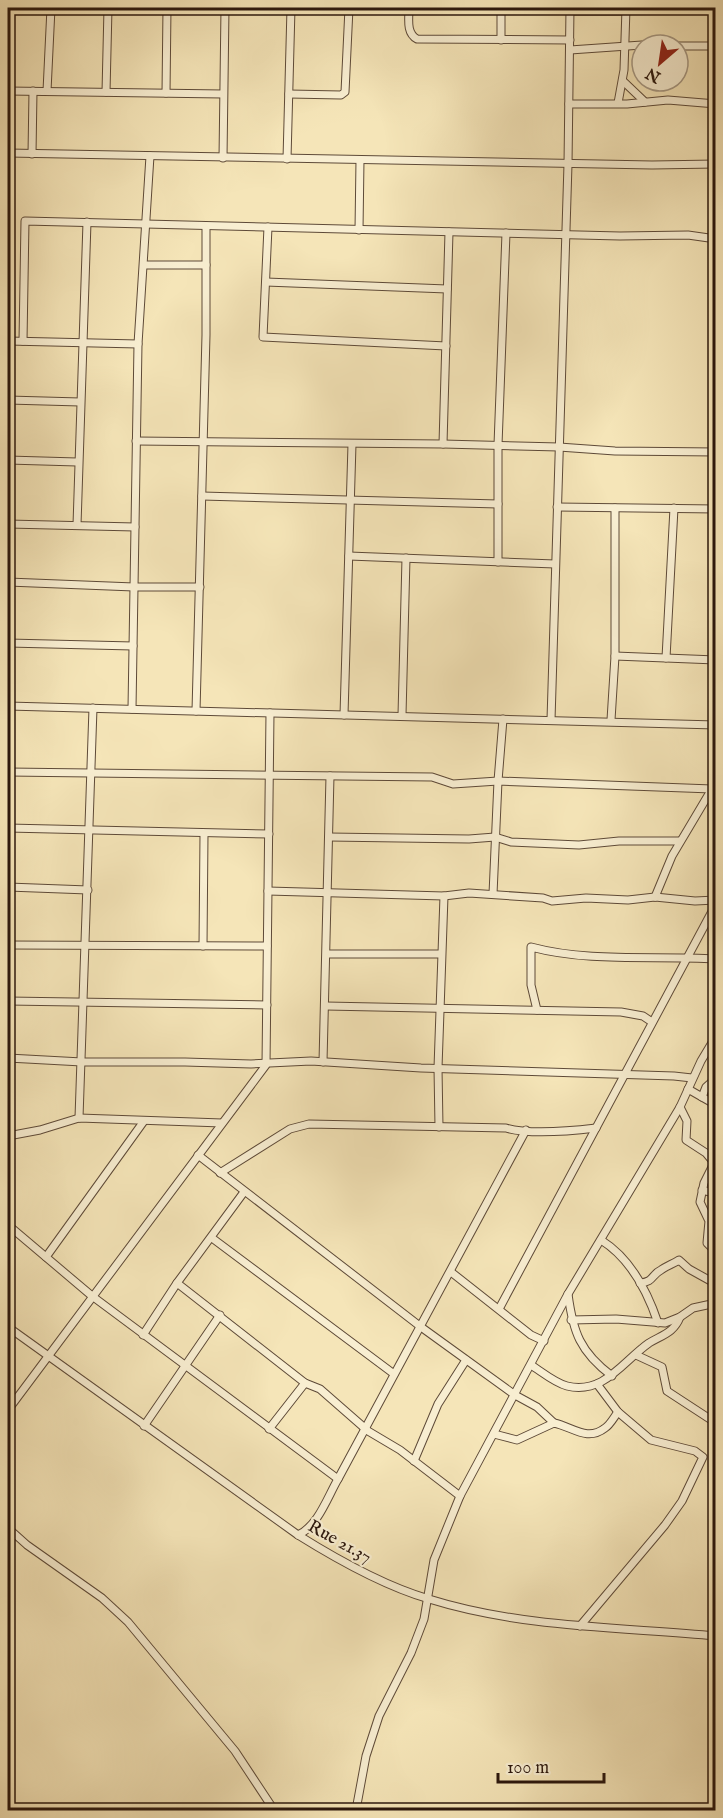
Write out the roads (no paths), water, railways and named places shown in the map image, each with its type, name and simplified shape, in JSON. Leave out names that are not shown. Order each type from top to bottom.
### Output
[{"type":"street","points":[[47,91],[51,8]]},
{"type":"street","points":[[106,92],[108,8]]},
{"type":"street","points":[[166,93],[167,8]]},
{"type":"street","points":[[223,158],[225,8]]},
{"type":"street","points":[[287,159],[291,8]]},
{"type":"street","points":[[289,94],[341,95],[345,92],[350,8]]},
{"type":"street","points":[[409,8],[409,31],[417,39],[570,40]]},
{"type":"street","points":[[501,8],[501,40]]},
{"type":"street","points":[[551,720],[568,164],[570,9],[626,9],[626,46],[623,81],[618,103]]},
{"type":"street","points":[[570,50],[630,46]]},
{"type":"street","points":[[690,46],[716,46]]},
{"type":"street","points":[[623,81],[645,102]]},
{"type":"street","points":[[8,91],[223,94]]},
{"type":"street","points":[[32,154],[33,91]]},
{"type":"street","points":[[569,104],[668,100],[716,104]]},
{"type":"street","points":[[8,153],[568,164],[716,164]]},
{"type":"street","points":[[132,709],[138,344],[150,156]]},
{"type":"street","points":[[359,230],[360,160]]},
{"type":"street","points":[[23,341],[25,221],[565,235],[688,235],[716,239]]},
{"type":"street","points":[[77,525],[77,462],[87,222]]},
{"type":"street","points":[[196,711],[206,226]]},
{"type":"street","points":[[268,227],[263,337],[446,346]]},
{"type":"street","points":[[443,444],[449,232]]},
{"type":"street","points":[[498,562],[498,445],[506,233]]},
{"type":"street","points":[[144,265],[206,265]]},
{"type":"street","points":[[266,282],[447,289]]},
{"type":"street","points":[[8,341],[138,344]]},
{"type":"street","points":[[8,400],[80,402]]},
{"type":"street","points":[[136,441],[498,445],[615,451],[716,452]]},
{"type":"street","points":[[344,715],[352,444]]},
{"type":"street","points":[[8,460],[77,462]]},
{"type":"street","points":[[202,496],[498,504]]},
{"type":"street","points":[[557,507],[716,509]]},
{"type":"street","points":[[611,720],[615,656],[615,508]]},
{"type":"street","points":[[666,658],[674,508]]},
{"type":"street","points":[[8,524],[135,527]]},
{"type":"street","points":[[349,556],[555,564]]},
{"type":"street","points":[[402,716],[406,558]]},
{"type":"street","points":[[8,582],[200,587]]},
{"type":"street","points":[[8,643],[133,646]]},
{"type":"street","points":[[615,656],[716,660]]},
{"type":"street","points":[[8,706],[716,724]]},
{"type":"street","points":[[80,1118],[93,708]]},
{"type":"street","points":[[8,1410],[266,1065],[270,713]]},
{"type":"street","points":[[493,894],[503,719]]},
{"type":"street","points":[[8,772],[432,777],[453,784],[498,781],[714,785]]},
{"type":"street","points":[[324,1062],[330,776]]},
{"type":"street","points":[[655,897],[680,840],[714,785]]},
{"type":"street","points":[[8,828],[269,834]]},
{"type":"street","points":[[203,946],[204,834]]},
{"type":"street","points":[[329,837],[469,839],[495,837],[511,842],[579,845],[619,841],[680,840]]},
{"type":"street","points":[[8,886],[88,890]]},
{"type":"street","points":[[268,891],[444,896],[469,893],[543,898],[552,901],[586,898],[628,900],[655,897],[716,902],[499,1309]]},
{"type":"street","points":[[439,1127],[438,1068],[444,896]]},
{"type":"street","points":[[8,945],[267,946]]},
{"type":"street","points":[[537,1010],[531,985],[531,947],[562,955],[716,959]]},
{"type":"street","points":[[327,954],[441,954]]},
{"type":"street","points":[[8,1000],[267,1005]]},
{"type":"street","points":[[326,1006],[621,1012],[644,1016],[652,1022]]},
{"type":"street","points":[[356,1810],[366,1756],[379,1716],[411,1653],[424,1618],[434,1560],[460,1496],[568,1294],[680,1107],[716,1036]]},
{"type":"street","points":[[8,1058],[81,1062],[266,1065],[311,1061],[693,1078]]},
{"type":"street","points":[[702,1096],[706,1087],[716,1077]]},
{"type":"street","points":[[688,1089],[716,1105]]},
{"type":"street","points":[[680,1107],[687,1122],[686,1140],[706,1153],[715,1164],[702,1190],[700,1202],[709,1221],[707,1243],[716,1252]]},
{"type":"street","points":[[8,1136],[40,1130],[80,1118],[222,1123]]},
{"type":"street","points":[[46,1257],[144,1121]]},
{"type":"street","points":[[220,1173],[290,1129],[309,1124],[506,1128],[526,1131],[570,1131],[596,1128]]},
{"type":"street","points":[[298,1535],[307,1531],[313,1523],[338,1479],[526,1131]]},
{"type":"street","points":[[198,1155],[421,1327],[515,1395],[537,1407],[554,1423],[584,1435],[594,1434],[606,1428],[618,1412]]},
{"type":"street","points":[[702,1190],[716,1194]]},
{"type":"street","points":[[143,1335],[177,1283],[244,1192]]},
{"type":"street","points":[[8,1226],[92,1296],[338,1479]]},
{"type":"street","points":[[212,1238],[394,1374]]},
{"type":"street","points":[[601,1240],[613,1248],[631,1266],[650,1300],[658,1323]]},
{"type":"street","points":[[640,1283],[650,1281],[661,1269],[669,1268],[679,1260],[689,1269],[716,1284]]},
{"type":"street","points":[[451,1272],[531,1335],[544,1341]]},
{"type":"street","points":[[177,1283],[220,1314],[305,1383],[320,1389],[365,1429],[414,1461],[460,1496]]},
{"type":"street","points":[[568,1294],[574,1332],[587,1354],[612,1376]]},
{"type":"street","points":[[571,1320],[616,1319],[671,1322],[693,1308],[716,1303]]},
{"type":"street","points":[[144,1426],[220,1314]]},
{"type":"street","points":[[531,1365],[566,1386],[597,1384],[612,1376],[650,1343],[667,1334],[677,1325],[680,1317]]},
{"type":"street","name":"Rue 21.37","points":[[8,1330],[298,1535],[318,1548],[374,1576],[428,1599],[532,1621],[716,1636]]},
{"type":"street","points":[[636,1355],[662,1367],[667,1390],[716,1423]]},
{"type":"street","points":[[414,1461],[438,1404],[466,1360]]},
{"type":"street","points":[[269,1429],[305,1383]]},
{"type":"street","points":[[579,1626],[670,1517],[687,1491],[703,1457],[695,1451],[651,1440],[618,1412],[597,1384]]},
{"type":"street","points":[[494,1434],[517,1440],[554,1423]]},
{"type":"street","points":[[8,1528],[27,1545],[102,1598],[128,1622],[235,1751],[274,1810]]}]
